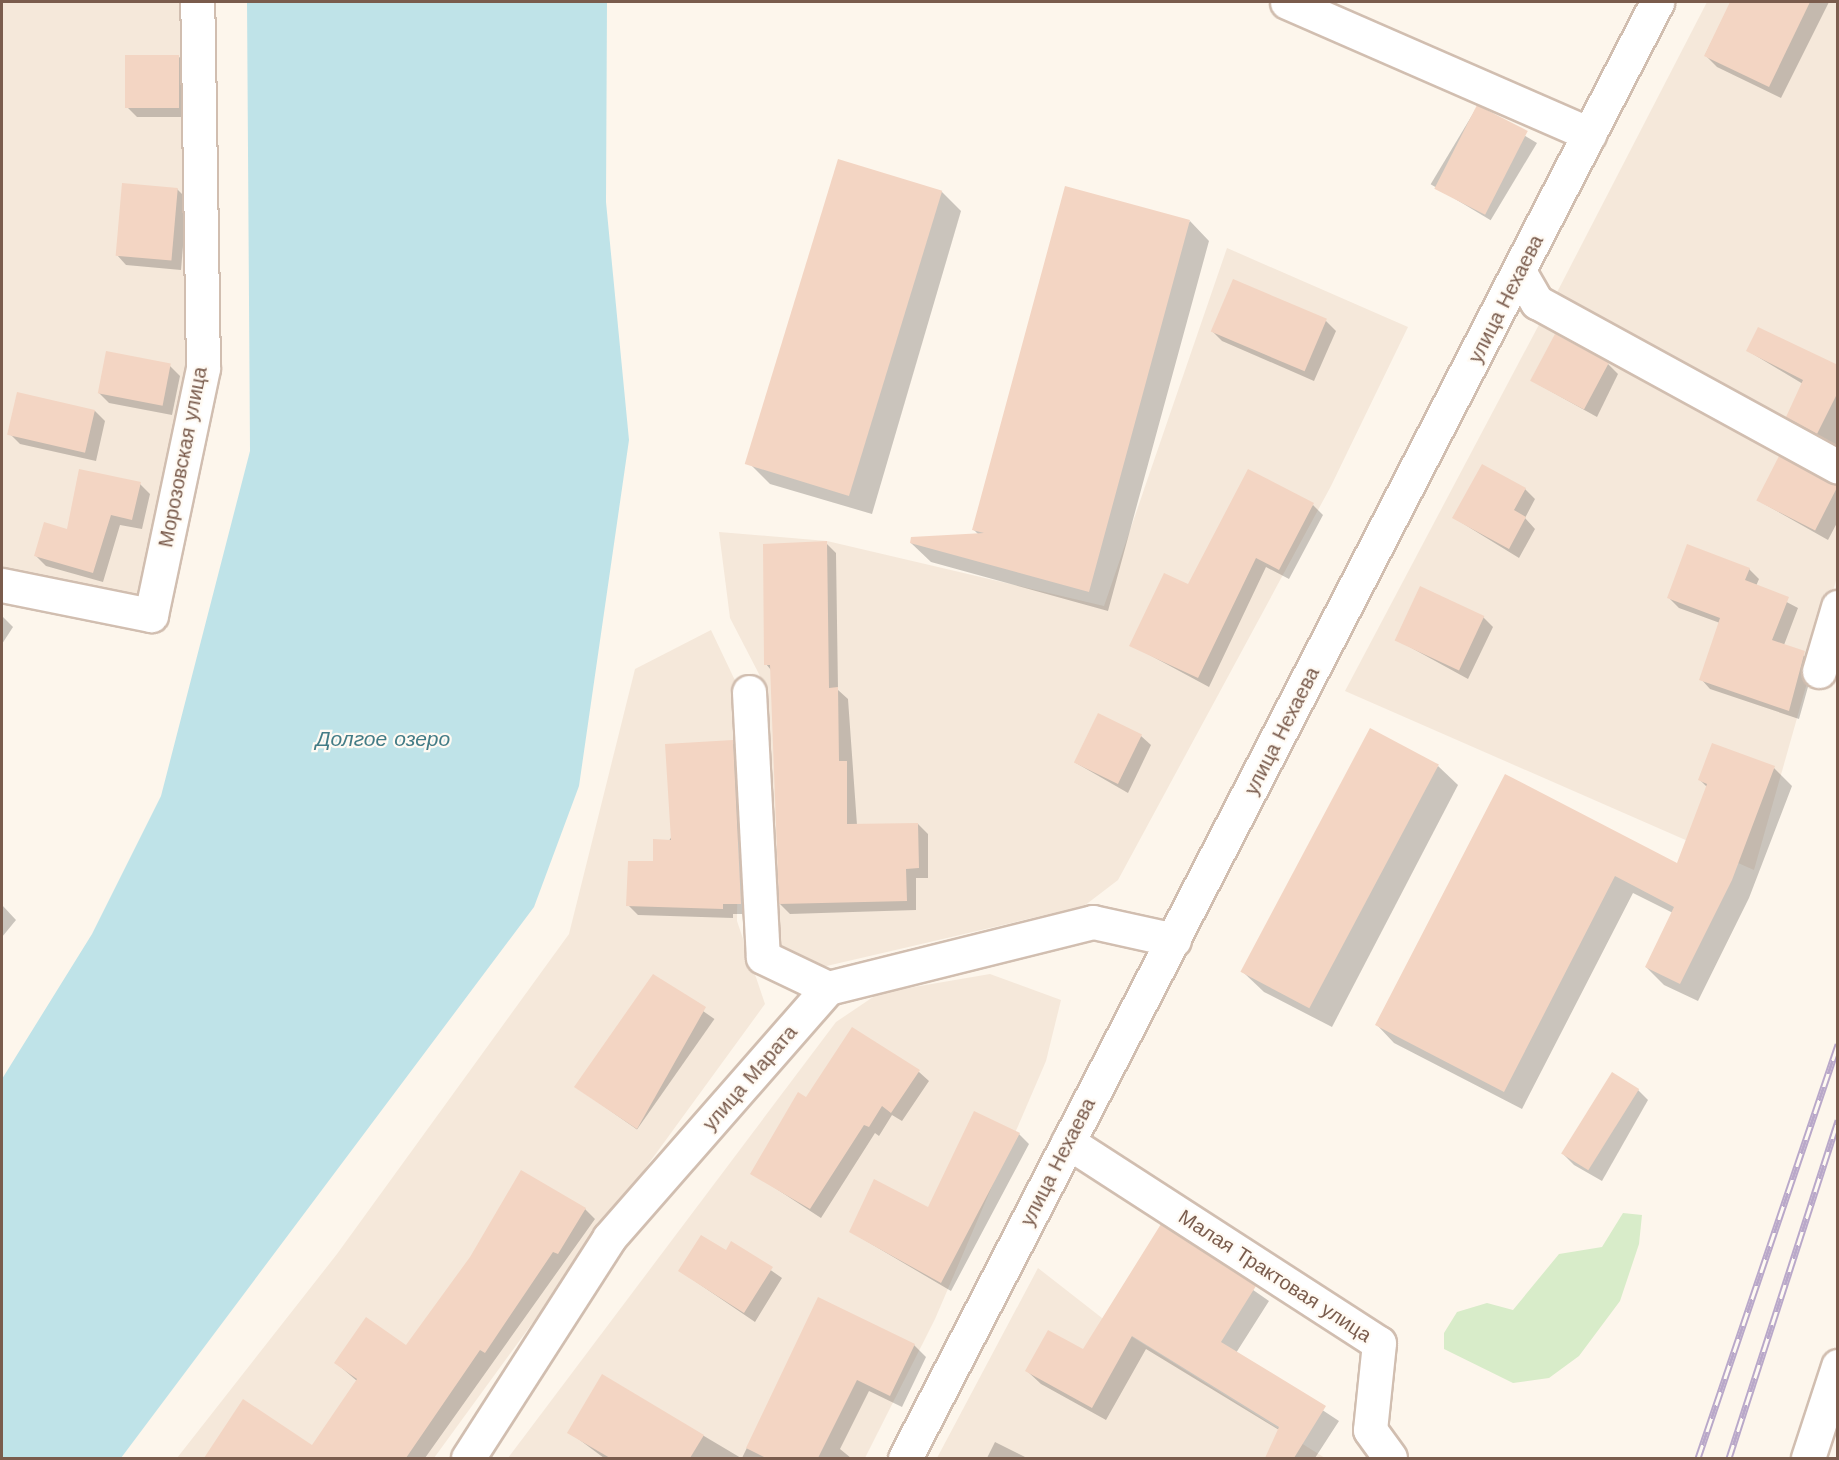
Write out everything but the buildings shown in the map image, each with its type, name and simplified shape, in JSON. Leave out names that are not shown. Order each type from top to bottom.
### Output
[{"type":"street","name":"Морозовская улица","points":[[2,585],[151,615],[203,368],[197,2]]},
{"type":"street","points":[[1287,2],[1588,134]]},
{"type":"street","name":"улица Нехаева","points":[[905,1458],[1520,273],[1588,134],[1657,2]]},
{"type":"street","points":[[1520,273],[1537,302],[1838,467]]},
{"type":"street","points":[[1819,671],[1838,607]]},
{"type":"street","points":[[749,692],[763,957],[828,988],[1093,922],[1174,940]]},
{"type":"street","name":"улица Марата","points":[[468,1458],[609,1238],[828,988]]},
{"type":"street","name":"Малая Трактовая улица","points":[[1068,1142],[1379,1343],[1370,1430],[1389,1458]]},
{"type":"street","points":[[1808,1458],[1838,1366]]},
{"type":"shaded area","points":[[2,2],[184,2],[193,366],[141,604],[2,573]]},
{"type":"shaded area","points":[[1707,2],[1837,2],[1837,461],[1552,302]]},
{"type":"shaded area","points":[[1227,248],[1408,327],[1331,486],[1118,880],[1084,906],[818,968],[770,944],[760,676],[730,618],[719,532],[827,541],[1104,606]]},
{"type":"shaded area","points":[[1543,317],[1837,477],[1837,577],[1754,870],[1345,691]]},
{"type":"shaded area","points":[[711,630],[740,691],[737,921],[765,1004],[434,1458],[177,1458],[337,1254],[569,934],[635,669]]},
{"type":"shaded area","points":[[990,974],[1061,1000],[1046,1061],[935,1319],[865,1458],[508,1458],[836,1022],[879,993]]},
{"type":"shaded area","points":[[1038,1268],[1102,1318],[1325,1458],[937,1458]]},
{"type":"green space","points":[[1623,1213],[1642,1215],[1639,1244],[1620,1301],[1579,1356],[1549,1378],[1513,1383],[1444,1349],[1444,1333],[1457,1312],[1487,1303],[1513,1310],[1559,1254],[1602,1247]]},
{"type":"water","name":"Долгое озеро","points":[[247,2],[607,2],[606,202],[629,440],[579,786],[534,907],[121,1458],[2,1458],[2,1079],[92,934],[161,796],[250,451]]},
{"type":"railway","points":[[1698,1458],[1838,1044]]},
{"type":"railway","points":[[1729,1458],[1838,1120]]}]
